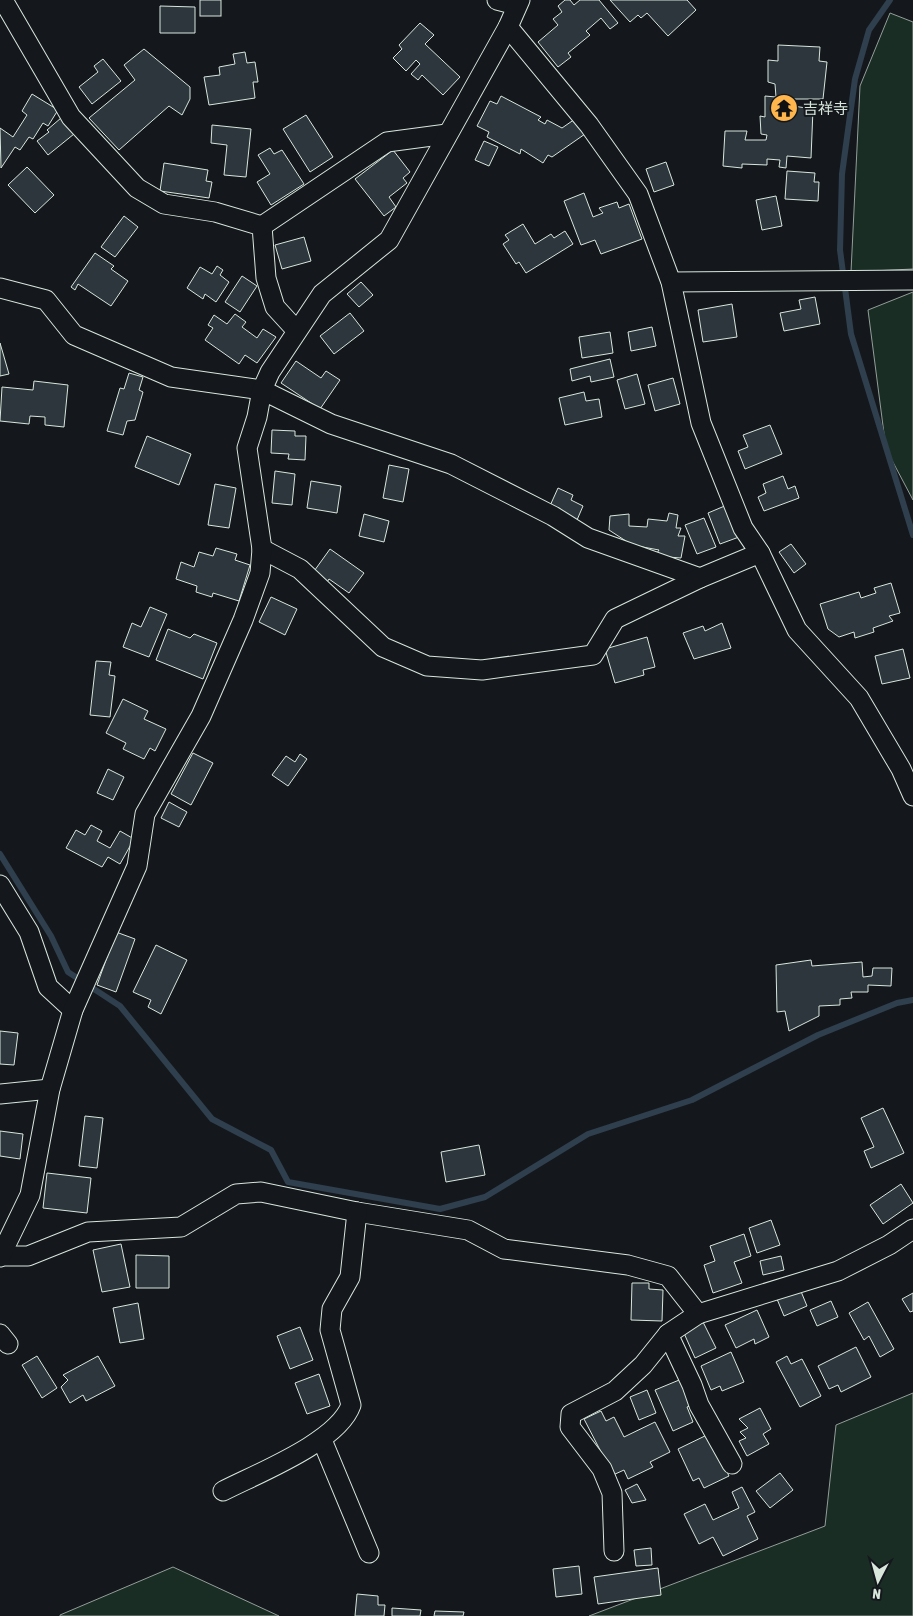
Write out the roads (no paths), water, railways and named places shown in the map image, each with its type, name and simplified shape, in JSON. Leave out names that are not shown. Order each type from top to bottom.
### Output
[{"type":"street","points":[[2,0],[71,117],[137,188],[164,204],[215,212],[262,226]]},
{"type":"street","points":[[497,0],[518,3],[508,28],[389,240],[322,294],[296,330],[270,372],[262,390],[258,417],[247,448],[262,549],[260,573],[243,620],[201,716],[145,814],[138,866],[73,1010],[50,1089],[30,1195],[0,1256],[28,1256],[88,1232],[181,1227],[236,1194],[261,1192],[357,1212],[468,1230],[504,1249],[628,1265],[668,1276],[698,1314]]},
{"type":"street","points":[[508,28],[589,125],[638,194],[671,282],[701,422],[743,528],[760,554],[797,630],[859,698],[901,769],[913,796]]},
{"type":"street","points":[[262,226],[387,142],[447,134]]},
{"type":"street","points":[[262,226],[266,278],[275,307],[296,330]]},
{"type":"street","points":[[671,282],[913,280]]},
{"type":"street","points":[[0,288],[46,300],[74,335],[171,376],[262,390],[331,424],[451,464],[602,543],[700,578]]},
{"type":"street","points":[[262,549],[300,570],[383,647],[427,666],[482,670],[593,655],[615,619],[700,578],[760,554]]},
{"type":"street","points":[[0,885],[29,932],[48,987],[73,1010]]},
{"type":"street","points":[[0,1094],[50,1089]]},
{"type":"street","points":[[223,1490],[322,1440],[347,1414],[351,1405],[330,1330],[332,1309],[350,1277],[357,1212]]},
{"type":"street","points":[[614,1550],[612,1492],[602,1469],[570,1427],[571,1414],[615,1390],[643,1365],[668,1334],[698,1314],[838,1271],[889,1245],[913,1229]]},
{"type":"street","points":[[668,1334],[692,1385],[699,1405],[732,1464]]},
{"type":"street","points":[[322,1440],[369,1553]]},
{"type":"waterway","points":[[890,0],[869,30],[855,79],[842,174],[840,250],[851,334],[913,535]]},
{"type":"waterway","points":[[0,854],[51,936],[68,972],[120,1006],[212,1119],[271,1150],[288,1182],[440,1209],[485,1197],[588,1134],[692,1100],[818,1035],[897,1003],[913,1000]]},
{"type":"place","name":"吉祥寺","points":[[784,108]]}]
